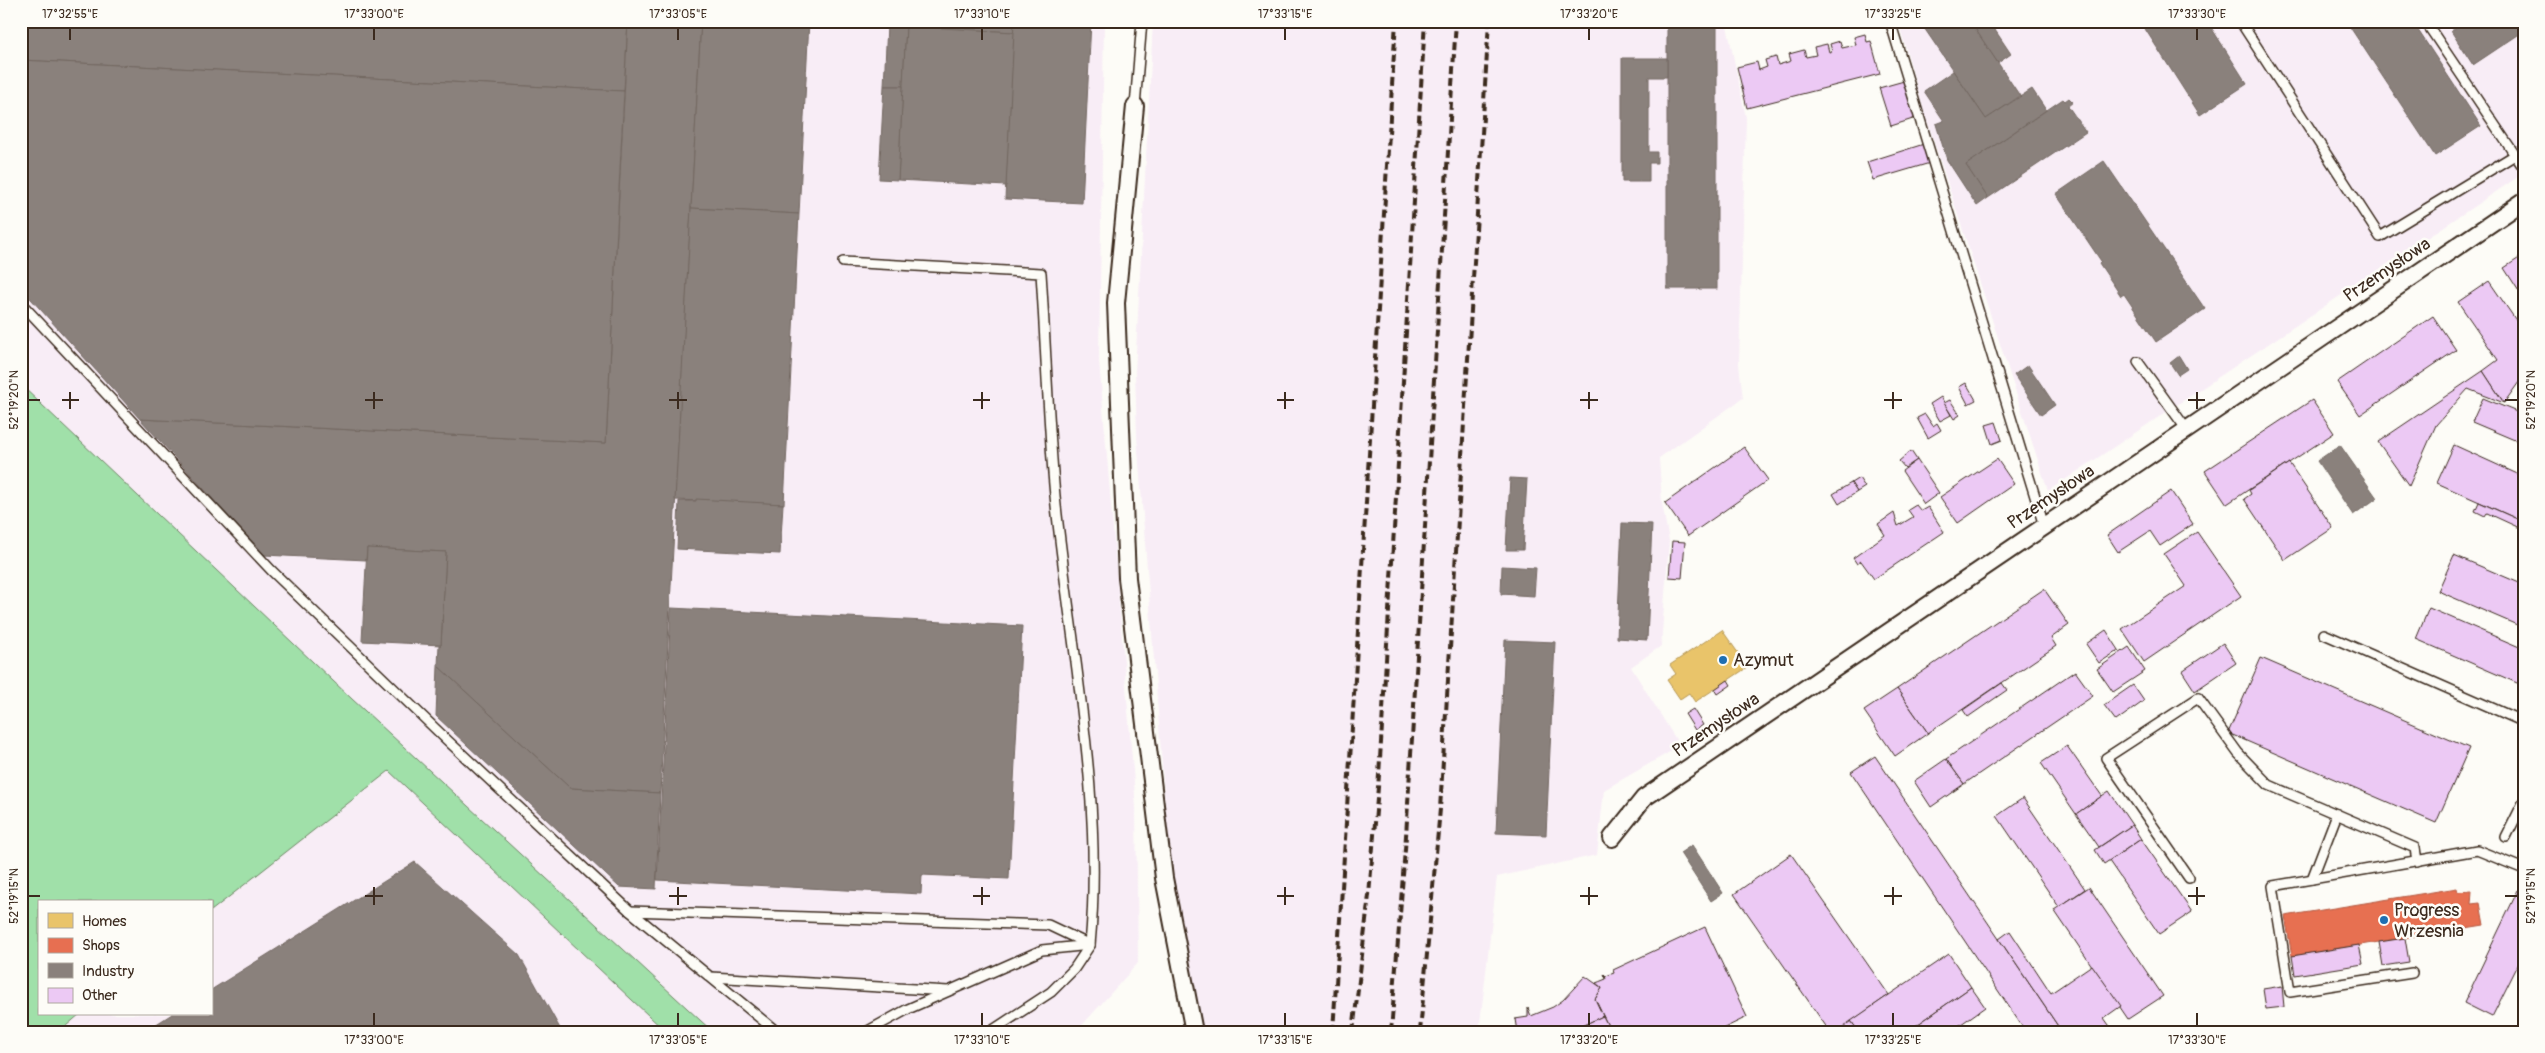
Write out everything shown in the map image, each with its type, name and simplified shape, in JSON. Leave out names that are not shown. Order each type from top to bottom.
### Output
[{"type":"street","points":[[1135,106],[1116,303],[1127,578],[1164,878],[1194,1032]]},
{"type":"street","name":"Przemysłowa","points":[[1612,838],[1644,798],[2524,201]]},
{"type":"lane","points":[[1135,106],[1142,21]]},
{"type":"lane","points":[[1890,21],[2044,526]]},
{"type":"lane","points":[[2240,21],[2380,237],[2515,155]]},
{"type":"lane","points":[[2425,21],[2524,168]]},
{"type":"lane","points":[[843,262],[1041,273],[1055,496],[1084,723],[1094,851],[1090,945],[1074,969],[1051,992],[990,1032]]},
{"type":"lane","points":[[21,303],[272,571],[447,740],[630,911],[777,1032]]},
{"type":"lane","points":[[2138,362],[2187,430]]},
{"type":"lane","points":[[2324,634],[2524,722]]},
{"type":"lane","points":[[2189,878],[2106,758],[2198,698],[2238,753],[2269,785],[2415,848],[2417,861]]},
{"type":"lane","points":[[2506,837],[2521,814],[2524,801]]},
{"type":"lane","points":[[2312,879],[2337,814]]},
{"type":"lane","points":[[2412,973],[2290,992],[2273,886],[2477,850],[2524,869]]},
{"type":"lane","points":[[630,911],[1048,925],[1090,945]]},
{"type":"lane","points":[[866,1032],[908,1009],[1042,950],[1090,945]]},
{"type":"lane","points":[[711,977],[950,992]]},
{"type":"shaded area","points":[[21,21],[1104,21],[1099,360],[1136,807],[1138,963],[1076,1032],[49,1032],[68,1016],[212,1016],[212,900],[210,900],[21,423]]},
{"type":"shaded area","points":[[1153,21],[1726,21],[1746,118],[1739,364],[1743,398],[1659,458],[1662,503],[1669,541],[1661,646],[1631,667],[1680,746],[1604,790],[1597,855],[1497,877],[1479,1032],[1185,1032],[1175,936],[1137,437],[1135,372]]},
{"type":"shaded area","points":[[1898,21],[2524,21],[2524,173],[2048,491],[1923,108]]},
{"type":"green space","points":[[21,385],[352,699],[713,1032],[666,1032],[389,771],[212,910],[212,900],[38,900],[38,1016],[78,1016],[59,1032],[21,1032]]},
{"type":"building: Homes","points":[[1722,630],[1748,667],[1695,702],[1689,693],[1680,699],[1667,680],[1676,674],[1670,665]]},
{"type":"building: Shops","name":"Progress Wrzesnia","points":[[2457,888],[2458,892],[2472,891],[2471,904],[2480,903],[2484,925],[2292,956],[2285,916]]},
{"type":"building: Industry","points":[[21,21],[628,21],[624,91],[21,60]]},
{"type":"building: Industry","points":[[628,21],[701,21],[660,793],[570,788],[438,666],[439,645],[441,645],[446,552],[367,548],[366,560],[264,555],[140,419],[606,443]]},
{"type":"building: Industry","points":[[701,21],[809,21],[799,214],[691,208]]},
{"type":"building: Industry","points":[[812,21],[1014,21],[1014,32]]},
{"type":"building: Industry","points":[[1014,21],[1091,21],[1082,203],[1005,199]]},
{"type":"building: Industry","points":[[1667,21],[1717,21],[1717,289],[1667,289]]},
{"type":"building: Industry","points":[[1970,21],[2020,96],[1986,119],[1920,22]]},
{"type":"building: Industry","points":[[1989,21],[2011,54],[1998,63],[1976,30]]},
{"type":"building: Industry","points":[[2140,21],[2207,21],[2247,84],[2200,115]]},
{"type":"building: Industry","points":[[2346,21],[2412,21],[2481,126],[2435,156]]},
{"type":"building: Industry","points":[[2466,21],[2524,21],[2524,31],[2473,65],[2451,31]]},
{"type":"building: Industry","points":[[887,25],[906,26],[903,86],[884,86]]},
{"type":"building: Industry","points":[[906,26],[1014,32],[1006,186],[898,180]]},
{"type":"building: Industry","points":[[1622,58],[1667,58],[1667,77],[1649,77],[1649,152],[1657,152],[1657,163],[1649,163],[1649,182],[1622,182]]},
{"type":"building: Industry","points":[[21,60],[624,91],[606,443],[140,419],[21,288]]},
{"type":"building: Industry","points":[[1953,71],[1986,119],[2032,89],[2046,110],[1966,165],[1988,198],[1977,206],[1947,160],[1936,124],[1944,121],[1924,91]]},
{"type":"building: Industry","points":[[884,86],[903,86],[898,180],[879,179]]},
{"type":"building: Industry","points":[[2069,98],[2073,102],[2068,106],[2086,132],[1988,198],[1966,165],[2063,99],[2065,101]]},
{"type":"building: Industry","points":[[2104,161],[2205,309],[2156,342],[2124,294],[2121,296],[2099,263],[2101,261],[2056,194]]},
{"type":"building: Industry","points":[[691,208],[799,214],[784,504],[675,500]]},
{"type":"building: Industry","points":[[2179,356],[2187,369],[2178,375],[2170,363]]},
{"type":"building: Industry","points":[[2028,365],[2055,405],[2041,415],[2014,375]]},
{"type":"building: Industry","points":[[2340,445],[2377,498],[2353,515],[2317,461]]},
{"type":"building: Industry","points":[[1510,478],[1527,479],[1523,550],[1506,550]]},
{"type":"building: Industry","points":[[696,499],[783,504],[780,554],[677,549],[679,501],[696,501]]},
{"type":"building: Industry","points":[[1622,523],[1652,524],[1647,640],[1617,638]]},
{"type":"building: Industry","points":[[367,548],[446,552],[441,645],[362,641]]},
{"type":"building: Industry","points":[[1502,566],[1536,568],[1534,596],[1501,594]]},
{"type":"building: Industry","points":[[671,608],[1022,626],[1009,879],[922,875],[921,894],[657,880]]},
{"type":"building: Industry","points":[[1505,640],[1555,642],[1546,835],[1496,833]]},
{"type":"building: Industry","points":[[438,666],[570,788],[660,793],[656,889],[619,887],[436,716]]},
{"type":"building: Industry","points":[[1692,845],[1723,893],[1711,901],[1680,853]]},
{"type":"building: Industry","points":[[415,862],[519,955],[562,1032],[144,1032],[169,1016],[212,1016],[212,989]]},
{"type":"building: Other","points":[[1865,34],[1867,42],[1871,41],[1880,74],[1747,108],[1737,67],[1757,62],[1759,70],[1767,67],[1765,60],[1776,57],[1778,65],[1791,61],[1789,54],[1804,50],[1806,57],[1816,55],[1814,47],[1827,44],[1829,52],[1832,51],[1830,44],[1840,41],[1842,48],[1856,45],[1854,37]]},
{"type":"building: Other","points":[[1904,81],[1916,118],[1891,126],[1879,88]]},
{"type":"building: Other","points":[[1924,144],[1930,163],[1873,180],[1867,162]]},
{"type":"building: Other","points":[[2524,255],[2524,299],[2504,268]]},
{"type":"building: Other","points":[[2489,281],[2524,332],[2524,375],[2504,403],[2483,371],[2498,360],[2458,302]]},
{"type":"building: Other","points":[[2433,316],[2456,350],[2360,415],[2337,382]]},
{"type":"building: Other","points":[[2483,371],[2504,403],[2468,389],[2436,425],[2409,486],[2378,442]]},
{"type":"building: Other","points":[[1966,383],[1976,400],[1968,404],[1959,387]]},
{"type":"building: Other","points":[[1941,397],[1951,415],[1940,421],[1930,404]]},
{"type":"building: Other","points":[[2483,398],[2524,415],[2524,444],[2472,422]]},
{"type":"building: Other","points":[[1950,400],[1960,415],[1954,419],[1944,403]]},
{"type":"building: Other","points":[[2312,400],[2334,433],[2227,504],[2205,471]]},
{"type":"building: Other","points":[[1925,414],[1933,426],[1937,423],[1941,430],[1928,438],[1917,418]]},
{"type":"building: Other","points":[[1996,422],[2002,440],[1992,444],[1986,425]]},
{"type":"building: Other","points":[[2454,445],[2524,477],[2524,522],[2437,483]]},
{"type":"building: Other","points":[[1744,447],[1768,480],[1688,536],[1665,503]]},
{"type":"building: Other","points":[[1911,451],[1917,460],[1905,468],[1899,461]]},
{"type":"building: Other","points":[[1997,459],[2014,484],[1958,523],[1940,497]]},
{"type":"building: Other","points":[[1917,460],[1939,493],[1924,504],[1902,471]]},
{"type":"building: Other","points":[[2289,463],[2333,528],[2285,560],[2244,499],[2251,494],[2249,490]]},
{"type":"building: Other","points":[[1859,478],[1865,487],[1857,492],[1851,483]]},
{"type":"building: Other","points":[[1851,483],[1857,492],[1839,504],[1833,494]]},
{"type":"building: Other","points":[[2171,491],[2193,524],[2160,546],[2150,531],[2118,552],[2107,535]]},
{"type":"building: Other","points":[[2479,502],[2524,522],[2524,530],[2487,513],[2485,516],[2475,511]]},
{"type":"building: Other","points":[[1916,505],[1921,511],[1928,507],[1944,532],[1874,579],[1861,561],[1857,564],[1853,558],[1885,535],[1878,524],[1894,513],[1898,526],[1913,517],[1908,510]]},
{"type":"building: Other","points":[[2197,532],[2241,596],[2144,662],[2122,629],[2186,586],[2164,554]]},
{"type":"building: Other","points":[[1672,541],[1685,542],[1682,578],[1669,577]]},
{"type":"building: Other","points":[[2454,555],[2524,585],[2524,628],[2438,591]]},
{"type":"building: Other","points":[[2044,589],[2069,625],[2051,638],[2056,646],[1928,733],[1897,689]]},
{"type":"building: Other","points":[[2429,608],[2524,649],[2524,686],[2416,639]]},
{"type":"building: Other","points":[[2106,630],[2119,650],[2099,663],[2086,644]]},
{"type":"building: Other","points":[[2223,643],[2236,663],[2195,691],[2182,671]]},
{"type":"building: Other","points":[[2129,647],[2145,671],[2113,692],[2097,669]]},
{"type":"building: Other","points":[[2261,658],[2469,748],[2436,823],[2228,733]]},
{"type":"building: Other","points":[[2075,671],[2093,696],[1964,784],[1946,759]]},
{"type":"building: Other","points":[[1728,680],[1731,685],[1718,694],[1715,689]]},
{"type":"building: Other","points":[[2002,683],[2007,690],[1968,717],[1963,710]]},
{"type":"building: Other","points":[[2133,685],[2144,701],[2116,721],[2104,705]]},
{"type":"building: Other","points":[[1897,689],[1928,733],[1895,756],[1864,711]]},
{"type":"building: Other","points":[[1693,709],[1703,725],[1695,730],[1685,714]]},
{"type":"building: Other","points":[[2067,746],[2102,796],[2076,814],[2041,763]]},
{"type":"building: Other","points":[[1875,756],[2062,1032],[2026,1032],[1851,772]]},
{"type":"building: Other","points":[[1946,759],[1964,784],[1931,807],[1914,781]]},
{"type":"building: Other","points":[[2109,791],[2132,825],[2099,847],[2076,814]]},
{"type":"building: Other","points":[[2023,798],[2085,889],[2059,907],[1997,816]]},
{"type":"building: Other","points":[[2132,825],[2141,839],[2104,864],[2095,850]]},
{"type":"building: Other","points":[[2141,839],[2192,912],[2159,934],[2109,861]]},
{"type":"building: Other","points":[[1791,854],[1889,995],[1836,1032],[1830,1032],[1734,894]]},
{"type":"building: Other","points":[[2089,887],[2163,996],[2128,1019],[2054,910]]},
{"type":"building: Other","points":[[2518,890],[2524,893],[2524,953],[2492,1017],[2464,1003]]},
{"type":"building: Other","points":[[1705,927],[1747,1017],[1716,1032],[1611,1032],[1595,999],[1602,988],[1596,983],[1606,979],[1604,974],[1606,976],[1614,973],[1613,970]]},
{"type":"building: Other","points":[[2010,931],[2051,993],[2092,965],[2121,1006],[2104,1018],[2114,1032],[2062,1032],[1999,939]]},
{"type":"building: Other","points":[[2405,938],[2409,962],[2383,966],[2379,942]]},
{"type":"building: Other","points":[[2359,945],[2363,964],[2295,975],[2292,956]]},
{"type":"building: Other","points":[[1949,954],[1971,987],[1907,1032],[1859,1032],[1851,1021]]},
{"type":"building: Other","points":[[1585,976],[1602,988],[1595,999],[1603,1016],[1569,1032],[1517,1032],[1515,1019],[1528,1017],[1528,1008],[1531,1016],[1553,1007],[1563,1000]]},
{"type":"building: Other","points":[[2282,986],[2284,1007],[2266,1009],[2263,989]]},
{"type":"building: Other","points":[[1971,987],[1985,1007],[1950,1032],[1907,1032]]},
{"type":"building: Other","points":[[1603,1016],[1611,1032],[1569,1032]]},
{"type":"building: Other","points":[[1851,1021],[1859,1032],[1836,1032]]},
{"type":"railway","points":[[1333,1032],[1396,21]]},
{"type":"railway","points":[[1353,1032],[1369,895],[1379,775],[1425,21]]},
{"type":"railway","points":[[1391,1032],[1406,836],[1456,21]]},
{"type":"railway","points":[[1420,1032],[1440,809],[1489,21]]},
{"type":"place","name":"Azymut","points":[[1723,660]]},
{"type":"place","name":"Progress Wrzesnia","points":[[2384,920]]}]
